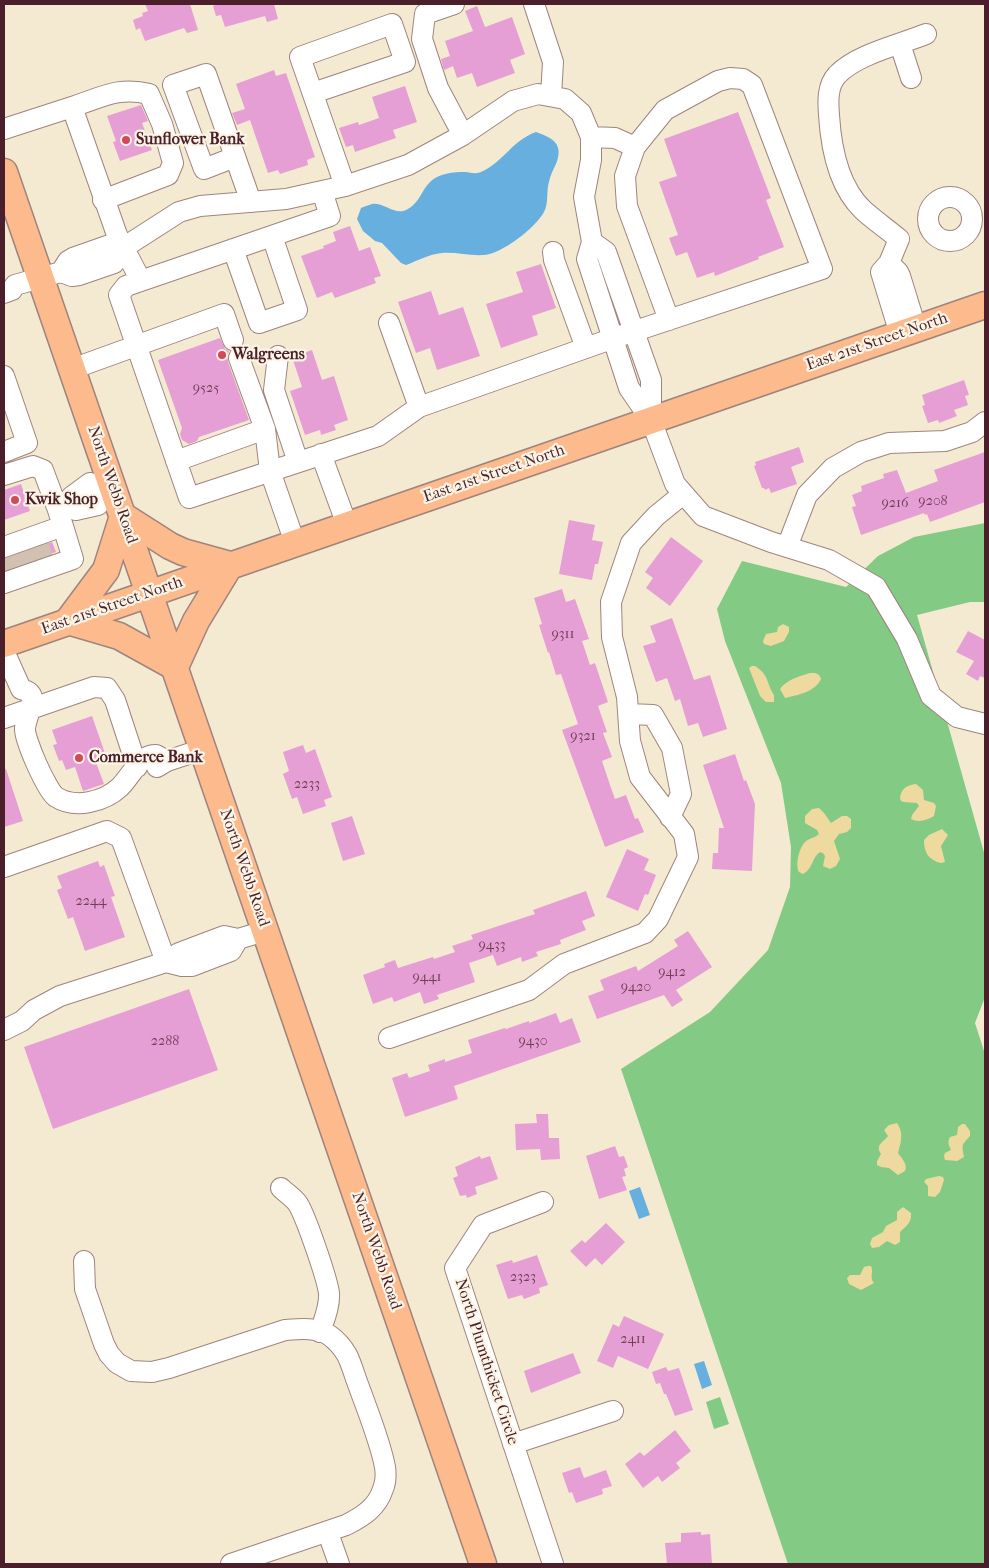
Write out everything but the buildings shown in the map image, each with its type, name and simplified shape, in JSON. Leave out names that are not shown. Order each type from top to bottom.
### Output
[{"type":"main road","name":"North Webb Road","points":[[4,172],[50,275],[72,369],[106,491],[123,516],[483,1564]]},
{"type":"main road","name":"East 21st Street North","points":[[4,644],[985,305]]},
{"type":"main road","points":[[123,516],[170,546],[183,552],[230,565],[196,621],[175,667],[119,636],[68,621],[101,578],[107,567],[123,516]]},
{"type":"street","points":[[454,4],[425,14],[422,39],[438,88],[463,135]]},
{"type":"street","points":[[534,4],[553,62],[551,96]]},
{"type":"street","points":[[312,94],[405,62],[392,24],[300,57],[312,94],[345,186]]},
{"type":"street","points":[[899,239],[862,209],[848,190],[835,161],[830,132],[828,94],[836,76],[853,63],[926,34]]},
{"type":"street","points":[[900,44],[911,78]]},
{"type":"street","points":[[322,191],[330,216],[126,286],[119,295],[189,498],[378,436],[419,407],[614,338],[634,332],[822,269],[752,85],[743,79],[730,78],[718,81],[665,110],[635,147],[625,176],[627,206],[669,320]]},
{"type":"street","points":[[4,128],[122,90],[134,90],[149,94],[162,124],[173,163],[168,175],[104,200]]},
{"type":"street","points":[[8,287],[50,275],[73,258],[110,245],[123,248],[180,212],[200,206],[286,199],[345,186],[408,165],[463,135],[513,101],[538,94],[565,99],[581,113],[592,137],[591,160],[584,197],[592,242],[587,259],[630,388],[651,420],[675,484],[703,516],[787,547],[830,560],[876,587],[907,639],[931,696],[957,717],[985,724]]},
{"type":"street","points":[[72,107],[104,200],[123,248],[141,281]]},
{"type":"street","points":[[592,137],[615,138],[635,147]]},
{"type":"street","points":[[235,158],[251,202]]},
{"type":"street","points":[[908,331],[900,276],[889,263],[899,239],[928,223]]},
{"type":"street","points":[[234,249],[259,323],[297,310],[272,236]]},
{"type":"street","points":[[592,242],[606,252],[651,380],[651,420]]},
{"type":"street","points":[[553,252],[554,260],[586,348]]},
{"type":"street","points":[[72,369],[224,314],[265,430],[270,471],[295,543]]},
{"type":"street","points":[[389,323],[419,407]]},
{"type":"street","points":[[278,356],[274,390],[298,462]]},
{"type":"street","points":[[4,376],[8,401],[27,443],[4,452]]},
{"type":"street","points":[[787,547],[807,495],[833,468],[861,452],[889,443],[945,441],[972,432],[985,422]]},
{"type":"street","points":[[176,461],[265,430]]},
{"type":"street","points":[[321,454],[347,525]]},
{"type":"street","points":[[4,476],[33,466],[43,470],[63,514],[73,559],[21,559]]},
{"type":"street","points":[[21,559],[63,514],[98,505],[106,491]]},
{"type":"street","points":[[389,1038],[528,990],[564,964],[645,933],[658,919],[688,857],[684,834],[640,777],[630,741],[628,697],[612,637],[611,602],[631,543],[656,516],[683,494]]},
{"type":"street","points":[[4,650],[21,689],[16,695],[16,700],[21,707],[29,710]]},
{"type":"street","points":[[4,718],[94,687],[107,688],[114,700],[137,768]]},
{"type":"street","points":[[29,710],[25,730],[44,780],[54,796],[69,804],[90,802],[106,796],[119,788],[137,768]]},
{"type":"street","points":[[629,714],[653,715],[672,748],[681,794],[670,817]]},
{"type":"street","points":[[137,768],[147,770],[203,749]]},
{"type":"street","points":[[4,867],[107,831],[121,838],[166,962]]},
{"type":"street","points":[[4,1030],[22,1021],[34,1010],[60,996],[166,962],[179,953],[224,936],[238,938],[265,931]]},
{"type":"street","points":[[281,1188],[297,1204],[325,1278],[329,1294],[320,1332]]},
{"type":"street","name":"North Plumthicket Circle","points":[[543,1202],[483,1225],[455,1268],[553,1564]]},
{"type":"street","points":[[84,1261],[85,1290],[104,1344],[117,1363],[131,1371],[152,1372],[169,1368],[284,1330],[301,1329],[329,1335],[347,1355],[369,1415],[384,1466],[386,1478],[383,1490],[374,1507],[363,1517],[328,1533],[231,1564]]},
{"type":"street","points":[[513,1444],[613,1411]]},
{"type":"street","points":[[328,1533],[339,1564]]},
{"type":"green space","points":[[985,523],[985,602],[970,602],[917,615],[985,856],[985,997],[975,1023],[985,1054],[985,1564],[788,1564],[621,1069],[710,1012],[768,950],[790,887],[791,847],[781,783],[725,641],[717,609],[742,561],[846,587],[878,556],[914,537]]},
{"type":"green space","points":[[720,1397],[729,1424],[714,1429],[706,1402]]},
{"type":"sand","points":[[783,624],[789,627],[789,632],[784,641],[771,646],[764,644],[763,641],[766,634],[777,632],[778,627]]},
{"type":"sand","points":[[755,666],[765,676],[774,695],[774,702],[766,702],[760,696],[749,668]]},
{"type":"sand","points":[[810,673],[817,674],[821,679],[815,687],[806,692],[785,698],[780,689],[786,683]]},
{"type":"sand","points":[[916,784],[923,790],[924,800],[934,803],[936,806],[934,816],[929,819],[917,821],[911,819],[919,806],[917,803],[901,801],[900,797],[905,787]]},
{"type":"sand","points":[[819,808],[831,823],[842,816],[847,816],[851,819],[851,828],[847,832],[839,834],[834,841],[840,859],[836,866],[830,869],[823,866],[825,856],[820,852],[809,869],[803,874],[799,872],[797,865],[801,848],[807,841],[819,834],[817,830],[805,823],[805,816],[812,809]]},
{"type":"sand","points":[[942,829],[948,835],[941,846],[945,862],[941,863],[930,858],[925,848],[924,840],[929,835]]},
{"type":"sand","points":[[897,1123],[901,1134],[898,1153],[906,1166],[905,1171],[898,1175],[889,1168],[877,1165],[881,1154],[879,1146],[888,1136],[884,1130],[889,1125]]},
{"type":"sand","points":[[965,1124],[970,1131],[970,1136],[963,1145],[964,1157],[957,1161],[945,1160],[945,1153],[951,1150],[948,1142],[950,1137],[957,1135],[958,1127]]},
{"type":"sand","points":[[943,1177],[944,1180],[940,1192],[935,1197],[928,1196],[928,1186],[924,1182],[926,1179]]},
{"type":"sand","points":[[903,1207],[911,1213],[911,1219],[900,1232],[900,1242],[895,1245],[887,1241],[879,1247],[872,1248],[870,1244],[872,1238],[883,1232],[886,1226],[897,1220],[897,1212]]},
{"type":"sand","points":[[871,1266],[874,1283],[861,1290],[849,1284],[847,1278],[850,1275],[860,1275],[864,1267]]},
{"type":"water","points":[[536,132],[552,139],[558,147],[558,157],[549,180],[544,212],[534,225],[509,245],[484,255],[437,254],[406,265],[401,263],[382,243],[375,241],[363,231],[357,219],[361,208],[377,204],[399,211],[408,209],[434,179],[451,173],[481,172],[496,163],[520,141]]},
{"type":"water","points":[[640,1187],[650,1215],[639,1219],[629,1191]]},
{"type":"water","points":[[704,1361],[712,1385],[702,1389],[694,1364]]},
{"type":"tunnel","points":[[38,543],[44,561]]},
{"type":"tunnel","points":[[21,550],[26,567]]},
{"type":"tunnel","points":[[5,555],[11,572]]},
{"type":"place","name":"Sunflower Bank","points":[[126,140]]},
{"type":"place","name":"Walgreens","points":[[222,355]]},
{"type":"place","name":"Kwik Shop","points":[[15,500]]},
{"type":"place","name":"Commerce Bank","points":[[79,758]]}]
